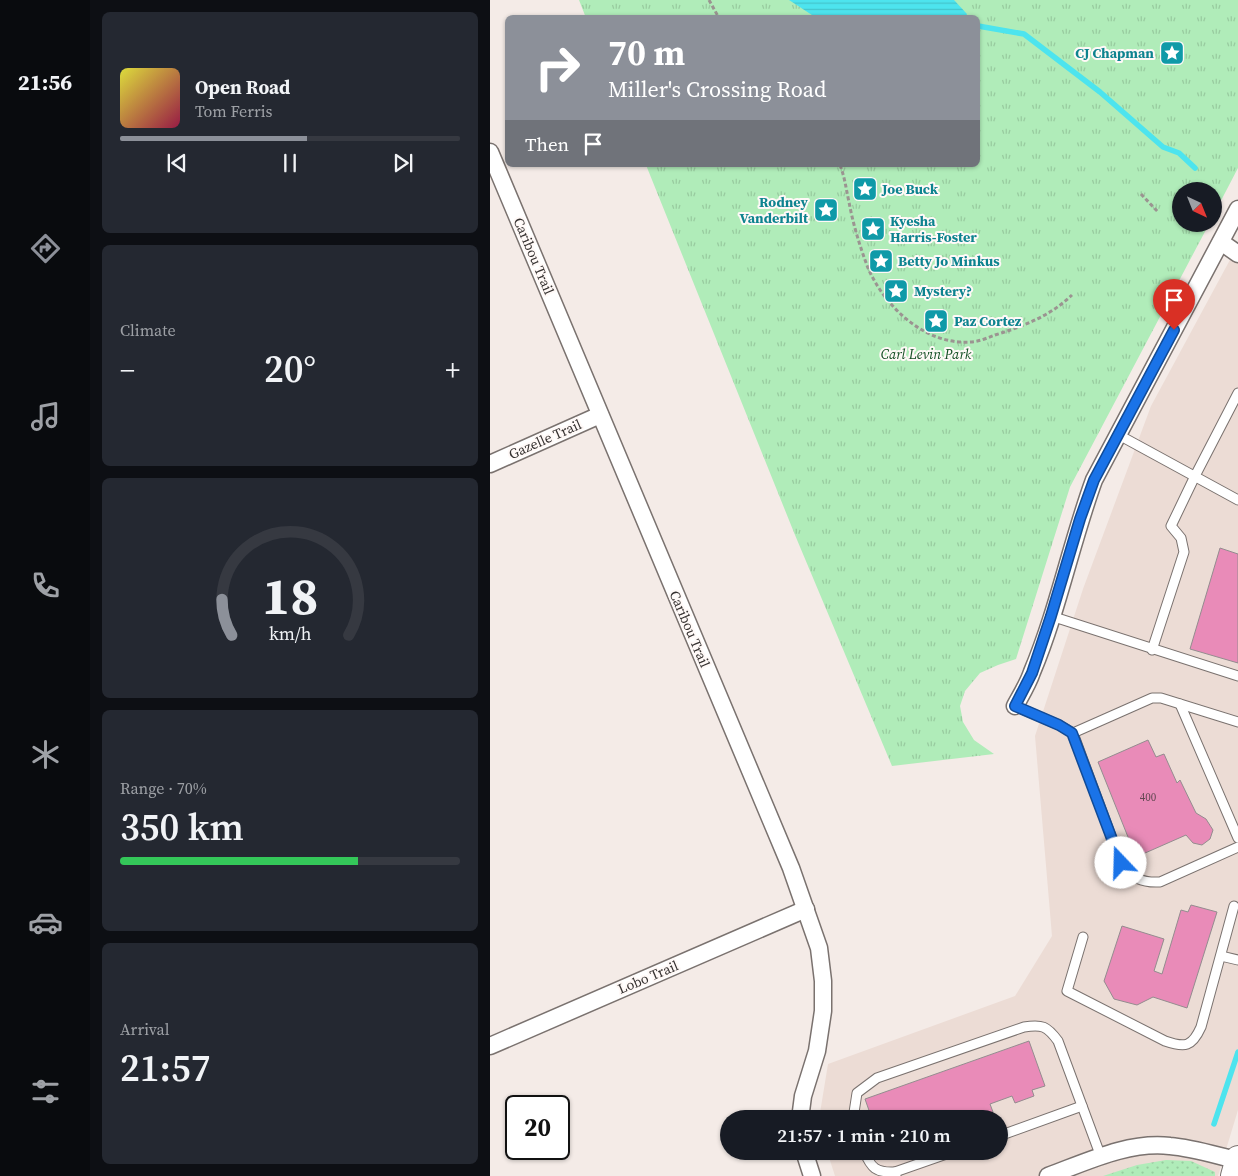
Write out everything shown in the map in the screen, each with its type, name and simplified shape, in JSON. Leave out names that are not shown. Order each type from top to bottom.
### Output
[{"type":"main road","points":[[1233,1176],[1238,1159]]},
{"type":"street","name":"Caribou Trail","points":[[492,163],[787,859],[806,909],[818,948],[823,1011],[817,1051],[803,1096],[801,1110]]},
{"type":"street","points":[[1015,706],[1032,673],[1094,480],[1238,209]]},
{"type":"street","points":[[1221,242],[1238,254]]},
{"type":"street","name":"Gazelle Trail","points":[[490,464],[600,415]]},
{"type":"street","name":"Lobo Trail","points":[[490,1046],[806,909]]},
{"type":"street","points":[[1048,1176],[1101,1157],[1142,1146],[1170,1146],[1238,1159]]},
{"type":"street","points":[[807,1160],[812,1176]]},
{"type":"lane","points":[[1152,650],[1184,552],[1181,538],[1171,526],[1238,393]]},
{"type":"lane","points":[[1117,434],[1238,500]]},
{"type":"lane","points":[[1051,616],[1152,650],[1238,676]]},
{"type":"lane","points":[[1072,733],[1152,698],[1161,698],[1238,722]]},
{"type":"lane","points":[[1180,704],[1238,838]]},
{"type":"lane","points":[[1015,706],[1059,725],[1072,733],[1121,863],[1128,873],[1137,879],[1149,883],[1160,882],[1238,847]]},
{"type":"lane","points":[[1083,937],[1067,991],[1178,1046],[1187,1045],[1196,1039],[1201,1027],[1234,906]]},
{"type":"lane","points":[[1221,956],[1238,960]]},
{"type":"lane","points":[[854,1110],[857,1093],[877,1078],[1024,1027],[1039,1024],[1051,1031],[1058,1041],[1101,1157]]},
{"type":"lane","points":[[1008,1133],[1082,1106]]},
{"type":"lane","points":[[869,1160],[872,1166],[883,1173],[895,1174],[931,1160]]},
{"type":"path","points":[[709,0],[717,15]]},
{"type":"path","points":[[841,167],[846,181],[857,235],[868,268],[877,285],[900,313],[911,323],[926,332],[938,338],[955,342],[972,342],[1028,324],[1060,307],[1072,296]]},
{"type":"path","points":[[1141,194],[1158,212]]},
{"type":"shaded area","points":[[1238,245],[1238,1110],[1218,1176],[835,1176],[830,1160],[1008,1160],[1008,1110],[820,1110],[828,1064],[1015,996],[1052,936],[1035,736],[1083,589],[1151,406]]},
{"type":"green space","name":"Carl Levin Park","points":[[579,0],[1238,0],[1238,168],[1222,199],[1222,182],[1172,182],[1172,232],[1205,232],[1070,487],[1016,659],[980,673],[965,691],[960,706],[963,722],[974,740],[994,754],[892,766],[795,535],[647,167],[980,167],[980,15],[585,15]]},
{"type":"green space","points":[[1166,1160],[1191,1161],[1215,1172],[1215,1176],[1103,1176],[1137,1165]]},
{"type":"water","points":[[789,0],[954,0],[967,14],[966,15],[812,15]]},
{"type":"building","points":[[1220,548],[1238,554],[1238,663],[1190,649]]},
{"type":"building","points":[[1148,740],[1156,757],[1164,754],[1177,783],[1180,780],[1196,813],[1206,819],[1213,830],[1210,839],[1202,845],[1193,843],[1186,835],[1136,857],[1098,762]]},
{"type":"building","points":[[1191,905],[1217,912],[1187,1008],[1153,997],[1137,1005],[1114,999],[1104,981],[1122,926],[1164,939],[1154,971],[1162,974],[1181,910],[1188,912]]},
{"type":"building","points":[[1029,1041],[1045,1086],[1032,1090],[1034,1096],[1015,1103],[1012,1096],[990,1104],[992,1110],[869,1110],[865,1099]]},
{"type":"waterway","points":[[980,26],[1024,34],[1100,92],[1163,147],[1179,153],[1195,168]]},
{"type":"waterway","points":[[1214,1124],[1238,1052]]},
{"type":"place","name":"CJ Chapman","points":[[1172,53]]},
{"type":"place","name":"Joe Buck","points":[[865,189]]},
{"type":"place","name":"Rodney Vanderbilt","points":[[826,210]]},
{"type":"place","name":"Kyesha Harris-Foster","points":[[873,229]]},
{"type":"place","name":"Betty Jo Minkus","points":[[881,261]]},
{"type":"place","name":"Mystery?","points":[[896,291]]},
{"type":"place","name":"Paz Cortez","points":[[936,321]]},
{"type":"route","points":[[1121,863],[1072,733],[1059,725],[1015,706],[1032,673],[1094,480],[1174,330]]}]
